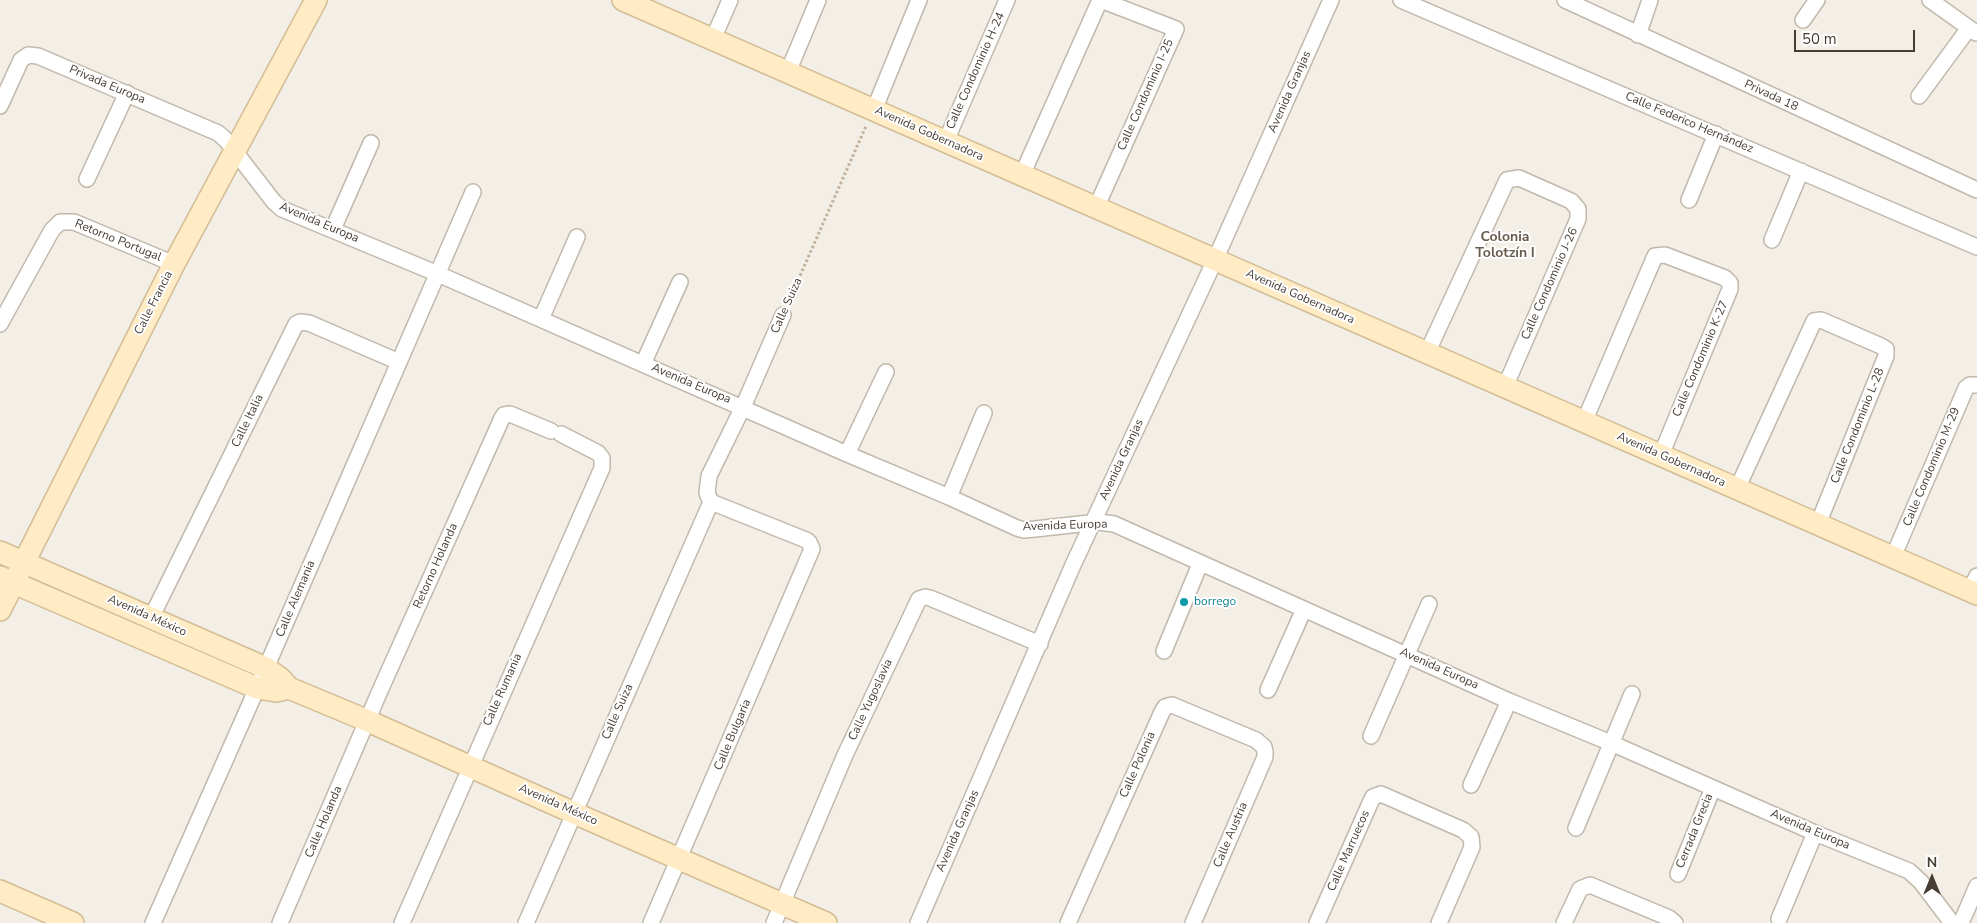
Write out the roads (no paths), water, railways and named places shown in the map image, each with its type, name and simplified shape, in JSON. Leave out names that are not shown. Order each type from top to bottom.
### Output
[{"type":"street","name":"Calle Francia","points":[[0,610],[7,580],[25,562],[174,264],[316,0]]},
{"type":"street","points":[[712,39],[730,0]]},
{"type":"street","points":[[788,72],[818,0]]},
{"type":"street","points":[[874,110],[919,0]]},
{"type":"street","name":"Calle Condominio H-24","points":[[946,142],[1007,0]]},
{"type":"street","name":"Calle Condominio I-25","points":[[1022,175],[1101,0],[1176,29],[1096,208]]},
{"type":"street","name":"Avenida Granjas","points":[[918,923],[1093,523],[1215,260],[1331,0]]},
{"type":"street","name":"Calle Federico Hernández","points":[[1401,0],[1977,247]]},
{"type":"street","name":"Privada 18","points":[[1565,0],[1977,190]]},
{"type":"street","points":[[1638,35],[1650,0]]},
{"type":"street","points":[[1803,20],[1817,0]]},
{"type":"street","points":[[1920,96],[1973,31],[1930,0]]},
{"type":"street","name":"Avenida Gobernadora","points":[[632,2],[712,39],[1661,456],[1893,557],[1975,587]]},
{"type":"street","name":"Privada Europa","points":[[0,106],[21,60],[28,54],[38,56],[127,93],[218,133],[235,151]]},
{"type":"street","points":[[87,180],[127,93]]},
{"type":"street","points":[[1689,200],[1716,134]]},
{"type":"street","points":[[333,229],[370,142]]},
{"type":"street","name":"Avenida Europa","points":[[235,151],[277,206],[438,274],[1024,530],[1093,523],[1114,524],[1510,701],[1611,743],[1815,833],[1909,871],[1921,882],[1952,923]]},
{"type":"street","points":[[1772,240],[1801,171]]},
{"type":"street","name":"Calle Condominio J-26","points":[[1427,352],[1505,183],[1510,178],[1519,178],[1562,197],[1575,205],[1579,214],[1578,219],[1505,387]]},
{"type":"street","name":"Calle Alemania","points":[[153,923],[474,192]]},
{"type":"street","name":"Retorno Portugal","points":[[0,324],[52,230],[60,222],[74,222],[174,264]]},
{"type":"street","points":[[541,319],[577,237]]},
{"type":"street","name":"Calle Condominio K-27","points":[[1584,422],[1655,256],[1665,255],[1725,278],[1730,283],[1730,289],[1661,456]]},
{"type":"street","points":[[643,364],[680,282]]},
{"type":"street","name":"Calle Suiza","points":[[526,923],[711,502],[708,493],[709,476],[743,407],[783,315]]},
{"type":"street","name":"Calle Condominio L-28","points":[[1737,489],[1814,321],[1821,320],[1881,346],[1886,349],[1886,356],[1818,524]]},
{"type":"street","name":"Calle Italia","points":[[151,618],[296,324],[300,322],[309,323],[399,362]]},
{"type":"street","points":[[847,454],[886,372]]},
{"type":"street","name":"Calle Condominio M-29","points":[[1893,557],[1966,388],[1970,385],[1977,385]]},
{"type":"street","points":[[949,497],[984,413]]},
{"type":"street","name":"Retorno Holanda","points":[[368,720],[502,418],[506,414],[514,415],[592,449],[602,458]]},
{"type":"street","name":"Calle Rumania","points":[[402,923],[469,766],[602,468],[602,458]]},
{"type":"street","name":"Calle Bulgaria","points":[[651,923],[811,553],[811,546],[806,540],[711,502]]},
{"type":"street","name":"Avenida México","points":[[0,552],[266,668],[281,679],[289,688],[368,720],[679,858],[778,913],[826,923]]},
{"type":"street","points":[[1164,651],[1200,564]]},
{"type":"street","name":"Avenida México","points":[[7,580],[257,688],[276,691],[289,688]]},
{"type":"street","name":"Calle Yugoslavia","points":[[778,913],[845,755],[916,601],[922,597],[930,598],[1040,644]]},
{"type":"street","points":[[1371,736],[1429,604]]},
{"type":"street","points":[[1268,690],[1304,609]]},
{"type":"street","points":[[1576,828],[1632,694]]},
{"type":"street","points":[[1472,785],[1510,701]]},
{"type":"street","name":"Calle Polonia","points":[[1068,923],[1168,705],[1178,706],[1256,740],[1264,747]]},
{"type":"street","name":"Calle Holanda","points":[[280,923],[368,720]]},
{"type":"street","name":"Calle Austria","points":[[1193,923],[1264,757],[1264,747]]},
{"type":"street","name":"Cerrada Grecia","points":[[1678,874],[1713,788]]},
{"type":"street","name":"Calle Marruecos","points":[[1317,923],[1373,796],[1381,794],[1463,830],[1471,837],[1472,847],[1439,923]]},
{"type":"street","points":[[1778,919],[1815,833]]},
{"type":"street","points":[[1564,923],[1580,889],[1590,885],[1669,918],[1675,923]]},
{"type":"street","points":[[1961,923],[1977,886]]},
{"type":"street","points":[[0,891],[65,921]]},
{"type":"place","name":"borrego","points":[[1184,602]]},
{"type":"district","name":"Colonia Tolotzín I","points":[[1505,246]]}]
